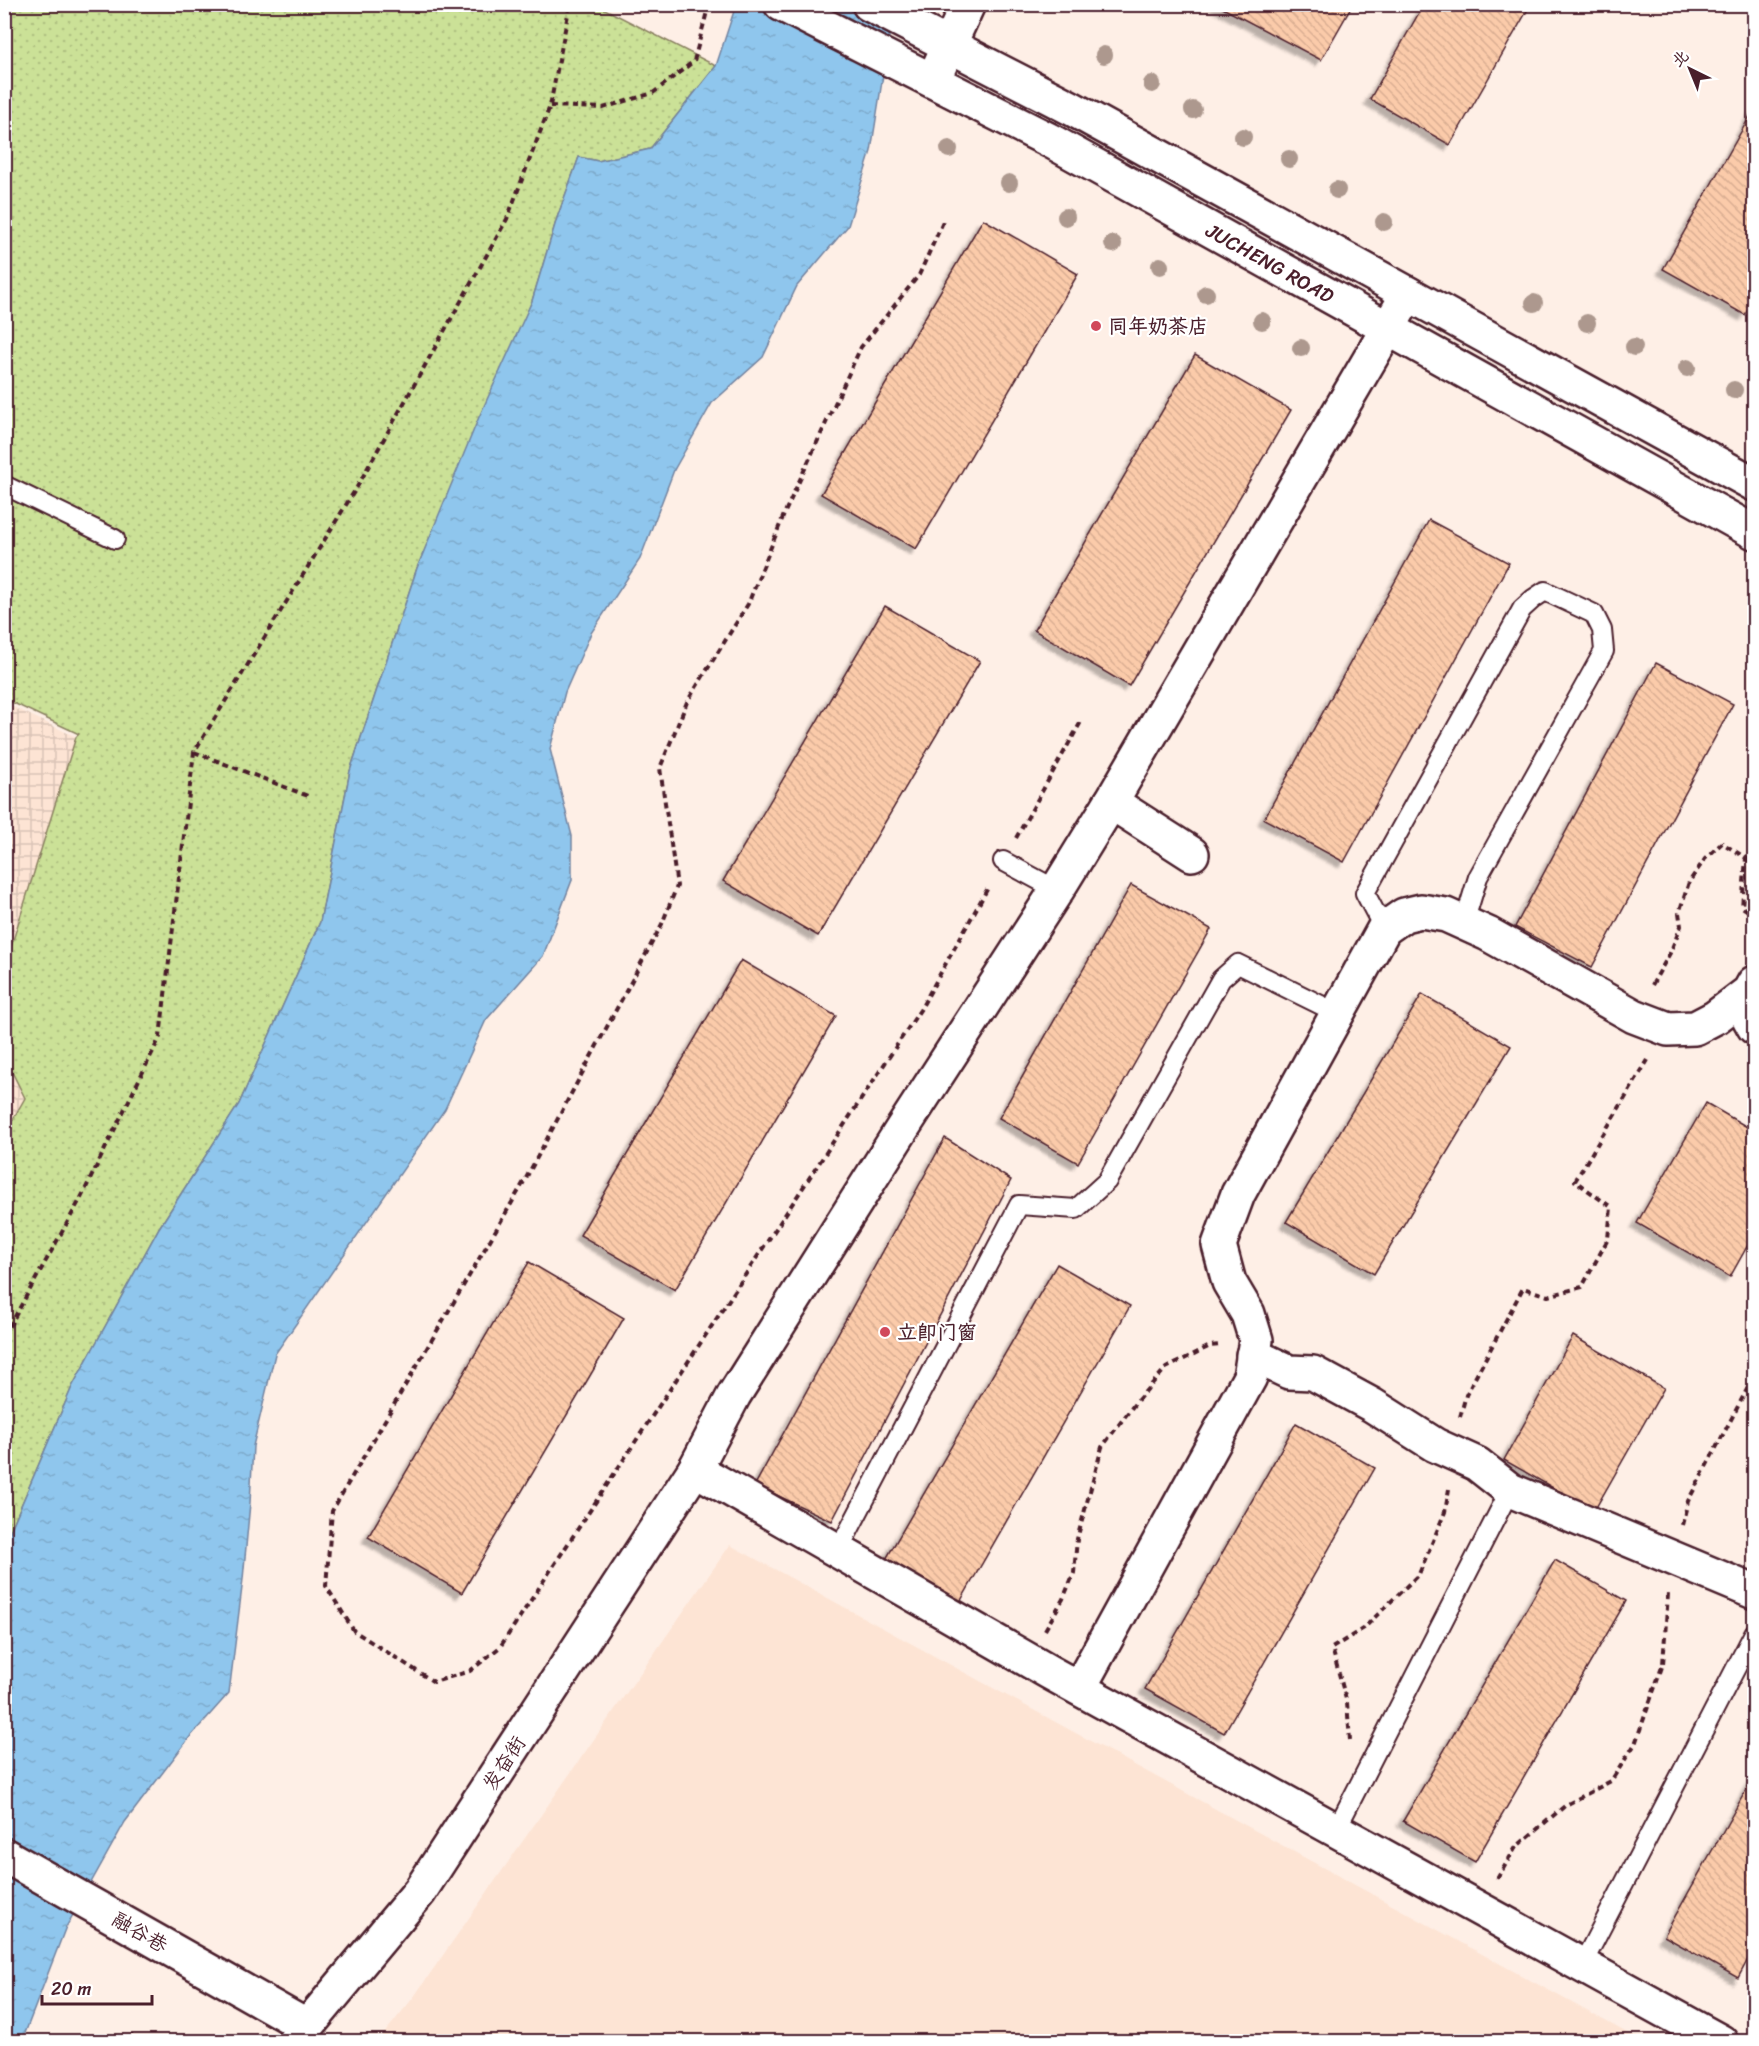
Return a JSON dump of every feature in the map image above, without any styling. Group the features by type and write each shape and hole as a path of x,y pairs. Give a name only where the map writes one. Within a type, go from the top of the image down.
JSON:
{"street":[{"name":"JUCHENG ROAD","path":"780,4 1051,141 1755,532"},
{"name":"JUCHENG ROAD","path":"869,4 1071,108 1755,484"},
{"path":"933,81 969,4"},
{"name":"发奋街","path":"300,2034 420,1891 695,1469 734,1395 1111,802 1408,294"},
{"path":"1111,802 1192,854"},
{"path":"1079,1688 1250,1377 1254,1347 1248,1314 1229,1282 1219,1245 1238,1194 1384,929 1404,915 1421,911 1446,915 1488,934 1634,1016 1668,1029 1695,1028 1716,1017 1752,988"},
{"path":"1752,988 1749,1018 1755,1027"},
{"path":"1254,1347 1289,1372 1313,1373 1372,1405 1435,1445 1477,1464 1510,1490 1755,1592"},
{"path":"695,1469 1028,1660 1721,2042"},
{"name":"融谷巷","path":"4,1855 165,1947 300,2034"}],"lane":[{"path":"4,485 115,539"},
{"path":"1384,929 1365,892 1522,609 1545,591 1594,614 1602,630 1604,651 1478,877 1464,923"},
{"path":"1003,861 1057,890"},
{"path":"838,1551 1019,1205 1076,1209 1107,1181 1221,979 1238,964 1337,1013"},
{"path":"1336,1830 1510,1490"},
{"path":"1582,1965 1755,1633"}],"path":[{"path":"4,1336 81,1198 160,1037 194,752 357,487 507,219 550,106 570,4"},
{"path":"550,106 603,108 653,93 694,61 709,4"},
{"path":"942,222 919,275 861,347 785,512 748,604 687,702 660,768 677,886 662,924 525,1180 332,1511 326,1586 354,1631 434,1682 470,1671 500,1647 920,1010 1082,720"},
{"path":"194,752 308,796"},
{"path":"1364,1777 1351,1741 1347,1703 1332,1648 1364,1628 1419,1574 1444,1512 1453,1467 1454,1439 1466,1395 1523,1288 1548,1296 1582,1287 1608,1239 1611,1207 1575,1181 1649,1061 1629,1025 1670,953 1681,926 1679,913 1689,882 1705,859 1722,843 1746,858 1742,908 1755,915"},
{"path":"1028,1660 1063,1599 1074,1573 1077,1539 1102,1447 1136,1402 1166,1368 1210,1346 1254,1347"},
{"path":"1480,1908 1516,1847 1566,1805 1611,1781 1635,1744 1663,1664 1673,1558 1688,1501 1755,1376"}],"shaded area":[{"path":"5,703 76,737 5,966"},
{"path":"5,1058 25,1098 5,1135"},
{"path":"730,1545 1642,2041 378,2041 413,1998"}],"green space":[{"path":"5,5 597,5 716,66 650,149 598,161 579,157 557,218 532,301 417,568 350,771 320,922 239,1104 159,1228 72,1387 5,1543 4,1135 25,1098 5,1058 5,966 76,737 79,734 5,699"}],"water":[{"path":"736,5 894,5 871,151 848,226 797,286 763,357 712,403 674,470 640,559 591,633 565,692 550,749 572,836 572,880 543,956 486,1020 445,1109 275,1354 253,1446 243,1579 229,1693 189,1738 125,1822 65,1929 22,2041 5,2042 5,1543 72,1387 159,1228 239,1104 320,922 350,771 417,568 479,417 532,301 557,218 579,157 598,161 650,149 716,66"}],"building":[{"path":"1215,4 1353,4 1321,60"},
{"path":"1424,4 1531,4 1450,145 1370,99"},
{"path":"1754,109 1754,298 1745,315 1663,269"},
{"path":"983,219 1078,274 916,549 821,494"},
{"path":"1195,355 1291,410 1129,686 1034,630"},
{"path":"1429,520 1509,563 1344,862 1264,819"},
{"path":"885,606 980,661 818,936 723,881"},
{"path":"1656,663 1733,704 1592,967 1515,927"},
{"path":"1131,885 1211,929 1078,1163 999,1118"},
{"path":"741,960 836,1016 675,1290 580,1235"},
{"path":"1422,994 1511,1046 1374,1274 1286,1222"},
{"path":"1706,1103 1754,1131 1754,1234 1730,1277 1637,1223"},
{"name":"立即门窗","path":"945,1138 1011,1180 832,1521 755,1485"},
{"path":"529,1262 624,1318 462,1593 368,1537"},
{"path":"1057,1264 1130,1306 956,1609 882,1566"},
{"path":"1573,1336 1664,1388 1594,1511 1504,1460"},
{"path":"1296,1423 1375,1468 1224,1733 1145,1689"},
{"path":"1555,1560 1626,1601 1475,1862 1403,1821"},
{"path":"1754,1776 1754,1948 1738,1978 1664,1936"}],"place":[{"name":"同年奶茶店","path":"1096,326"},
{"name":"立即门窗","path":"885,1332"}]}
